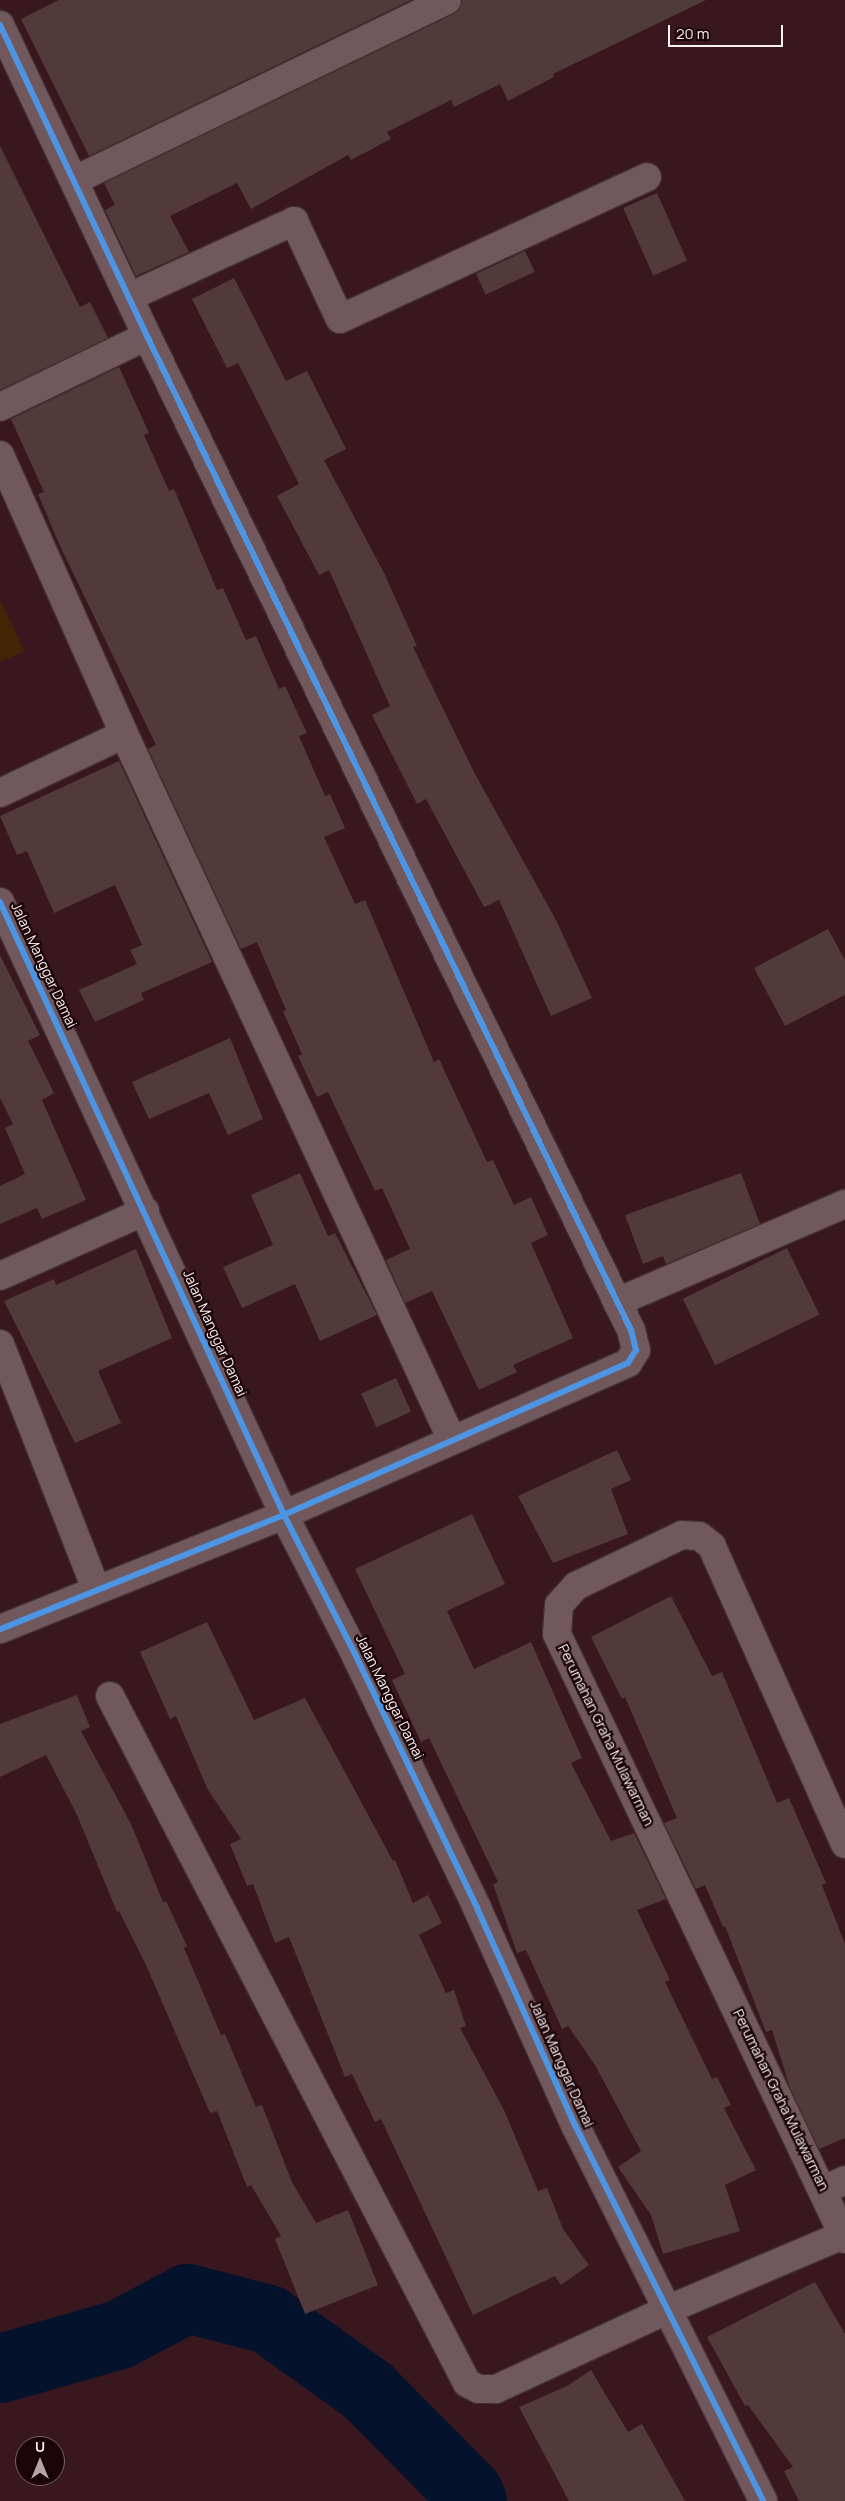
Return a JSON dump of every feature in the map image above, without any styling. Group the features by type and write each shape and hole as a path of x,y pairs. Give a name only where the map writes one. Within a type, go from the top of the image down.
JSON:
{"street":[{"path":"75,180 447,0"},
{"path":"0,25 75,180 147,336 631,1330 636,1350 628,1363 284,1516 96,1589 0,1629"},
{"path":"129,297 294,221 340,319 647,177"},
{"path":"0,407 147,336"},
{"path":"0,455 124,734 452,1440"},
{"path":"0,793 124,734"},
{"name":"Jalan Manggar Damai","path":"0,902 146,1210 284,1516 354,1652 477,1908 575,2125 763,2501"},
{"path":"617,1302 845,1204"},
{"path":"0,1276 146,1210"},
{"path":"0,1344 96,1589"},
{"name":"Perumahan Graha Mulawarman","path":"110,1696 467,2383 479,2389 496,2389 667,2310 844,2237 835,2185 558,1634 559,1605 576,1586 682,1535 700,1536 712,1546 845,1844"}],"shaded area":[{"path":"0,599 24,651 0,662"}],"building":[{"path":"59,0 411,0 89,156 21,19"},
{"path":"462,0 706,0 553,74 554,77 508,101 500,84 454,107 451,100 387,132 391,139 351,160 348,155 251,209 237,183 170,216 189,252 136,276 105,210 115,205 104,183 454,14"},
{"path":"0,146 80,307 90,302 108,338 0,390"},
{"path":"657,193 687,261 653,276 623,208"},
{"path":"525,251 535,272 486,295 476,274"},
{"path":"234,278 286,381 307,371 346,449 324,460 384,573 417,646 413,647 475,774 556,920 592,998 551,1016 499,900 484,907 426,799 417,804 372,715 390,706 329,570 319,575 277,496 299,484 238,363 227,368 192,299"},
{"path":"119,367 149,433 144,435 169,491 174,489 217,590 223,588 246,640 256,636 279,689 285,686 307,733 299,736 325,796 330,794 345,828 324,837 355,904 365,900 434,1062 439,1059 487,1162 493,1160 514,1205 531,1197 548,1235 531,1243 573,1338 513,1365 517,1372 479,1390 432,1291 405,1303 386,1260 410,1249 382,1188 375,1191 328,1092 317,1097 298,1056 302,1054 283,1011 286,1010 257,942 241,949 148,749 156,745 60,546 38,494 44,492 11,419"},
{"path":"119,761 212,962 141,993 144,1000 95,1022 79,990 137,964 130,950 142,945 115,885 54,913 27,851 17,855 0,816"},
{"path":"828,929 845,960 845,995 785,1026 754,968"},
{"path":"0,955 40,1035 28,1041 54,1093 42,1100 86,1200 42,1219 37,1208 0,1224 0,1186 25,1174 5,1128 13,1124 0,1098"},
{"path":"230,1038 263,1119 228,1135 209,1093 149,1119 132,1082"},
{"path":"300,1173 328,1236 335,1233 377,1315 320,1341 295,1284 242,1308 223,1267 273,1245 251,1195"},
{"path":"741,1173 760,1224 666,1264 663,1256 643,1264 625,1215"},
{"path":"787,1248 819,1315 715,1365 683,1299"},
{"path":"136,1249 172,1338 98,1371 121,1423 75,1443 4,1301 54,1279 56,1285"},
{"path":"396,1378 411,1412 376,1427 361,1393"},
{"path":"617,1450 631,1480 611,1489 628,1534 553,1563 518,1496"},
{"path":"472,1514 505,1584 447,1611 474,1669 531,1642 582,1758 571,1763 611,1841 634,1833 666,1899 637,1910 670,1980 665,1982 712,2079 717,2077 731,2105 724,2108 756,2170 725,2185 740,2231 663,2254 651,2215 618,2167 641,2151 595,2065 568,2026 562,2029 526,1950 517,1953 493,1884 498,1882 429,1738 421,1742 392,1680 405,1674 355,1569"},
{"path":"671,1596 712,1676 722,1672 777,1803 789,1798 826,1883 822,1885 845,1944 845,2138 819,2149 790,2088 772,2030 766,2032 725,1926 723,1927 705,1885 696,1889 664,1823 677,1818 625,1697 622,1699 591,1637"},
{"path":"207,1622 254,1720 305,1698 393,1861 395,1860 413,1903 428,1895 442,1923 419,1935 446,1993 454,1990 466,2026 460,2028 504,2110 538,2191 547,2188 563,2229 589,2265 561,2285 555,2276 473,2315 381,2119 375,2122 352,2074 345,2077 289,1937 275,1943 253,1884 247,1886 230,1844 241,1839 208,1790 176,1716 170,1719 140,1652"},
{"path":"77,1695 90,1727 81,1731 131,1824 163,1902 166,1901 187,1946 184,1948 221,2035 225,2034 256,2107 262,2105 292,2182 316,2223 348,2210 378,2285 305,2314 275,2239 281,2236 251,2185 247,2187 217,2111 210,2113 146,1965 119,1911 117,1912 77,1815 46,1755 0,1777 0,1724"},
{"path":"815,2282 845,2334 845,2501 799,2501 784,2471 793,2467 748,2405 745,2406 707,2337"},
{"path":"591,2370 628,2432 642,2424 685,2501 569,2501 519,2407 567,2386"}],"waterway":[{"path":"0,2368 119,2334 187,2298 268,2319 367,2390 468,2492 472,2501"}],"cycle path":[{"path":"0,25 147,336 631,1330 636,1350 628,1363 284,1515 0,1629"},
{"path":"0,902 284,1515 354,1652 477,1908 575,2125 763,2501"}]}
